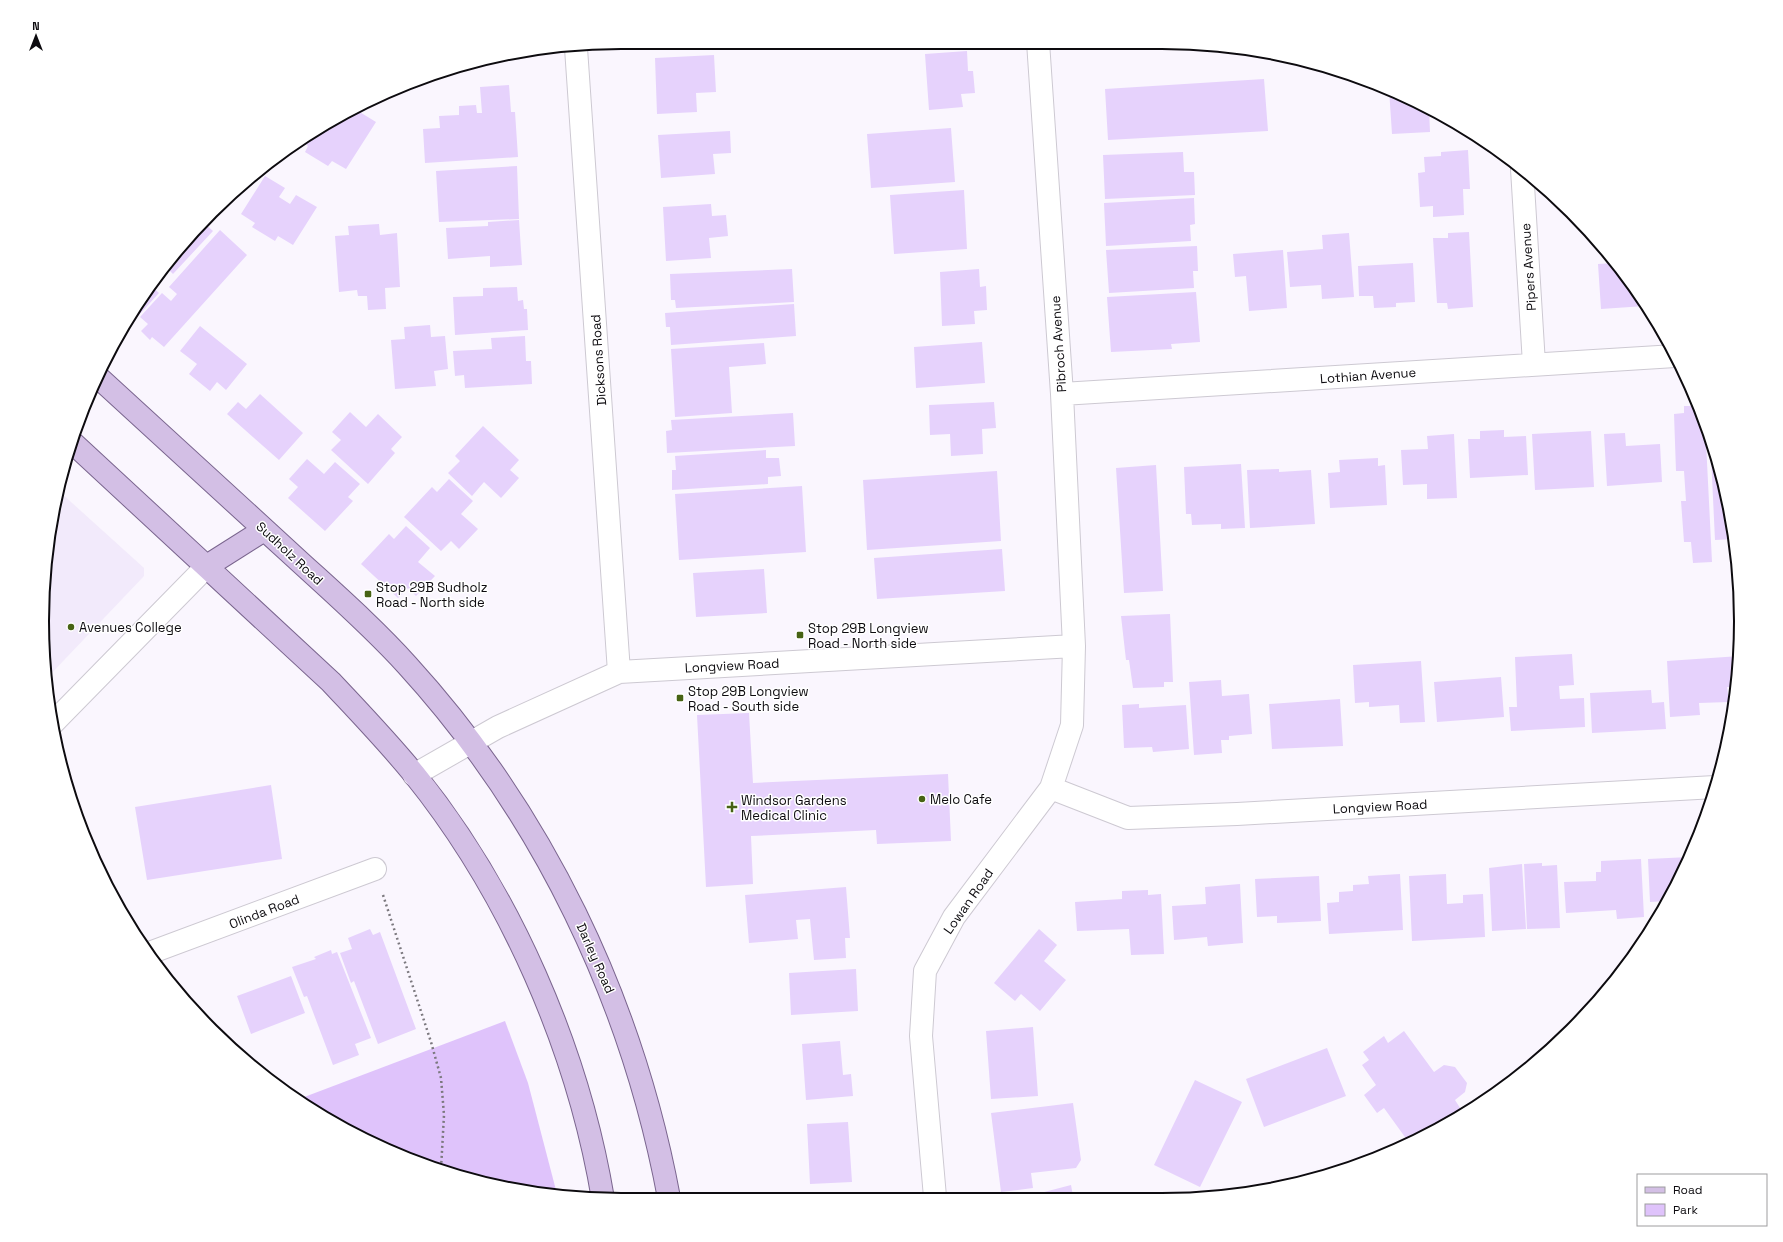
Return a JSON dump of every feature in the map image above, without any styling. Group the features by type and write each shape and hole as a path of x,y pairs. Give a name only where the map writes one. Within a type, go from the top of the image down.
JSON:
{"main road":[{"name":"Sudholz Road","path":"102,381 380,636 440,703 470,742"},
{"path":"76,446 207,566 330,682 370,722 414,775 452,826 484,876 524,951 553,1016 570,1063 585,1113 602,1192"},
{"path":"207,566 264,530"},
{"name":"Darley Road","path":"470,742 510,798 536,841 565,892 592,948 611,992 646,1096 668,1193"}],"street":[{"name":"Pibroch Avenue","path":"1038,49 1062,394 1074,646"},
{"name":"Dicksons Road","path":"576,51 619,672"},
{"name":"Pipers Avenue","path":"1523,177 1534,364"},
{"name":"Lothian Avenue","path":"1062,394 1669,356"},
{"path":"58,718 207,566"},
{"name":"Longview Road","path":"414,775 507,722 619,672 1074,646"},
{"name":"Lowan Road","path":"935,1193 921,1036 925,971 954,917 1051,788 1072,725 1074,646"},
{"name":"Longview Road","path":"1051,788 1128,818 1237,814 1709,787"},
{"name":"Olinda Road","path":"154,951 375,869"}],"path":[{"path":"375,869 432,1042 441,1078 444,1115 441,1164"}],"shaded area":[{"name":"Avenues College","path":"63,495 144,568 144,576 52,673 49,621 50,584 54,546"}],"green space":[{"path":"505,1021 528,1083 556,1189 509,1182 473,1174 437,1163 368,1134 303,1097"}],"building":[{"path":"967,51 968,71 973,71 975,93 961,94 963,107 929,110 925,54"},
{"path":"714,55 716,92 696,93 697,112 657,114 655,58"},
{"path":"1264,79 1268,131 1108,140 1105,89"},
{"path":"509,85 511,112 515,112 518,157 425,163 423,129 440,128 439,116 459,115 459,106 476,105 477,113 482,113 480,87"},
{"path":"1390,97 1429,116 1430,132 1392,134"},
{"path":"360,112 376,122 346,169 332,161 328,166 305,152 308,146 305,144"},
{"path":"951,128 955,182 871,188 867,134"},
{"path":"730,131 731,153 713,154 715,174 661,178 658,135"},
{"path":"1468,150 1470,189 1463,189 1464,215 1433,217 1433,206 1420,207 1418,173 1425,172 1424,157 1441,156 1441,152"},
{"path":"1183,152 1184,172 1194,172 1195,195 1105,199 1103,155"},
{"path":"517,166 519,219 439,222 436,171"},
{"path":"265,176 285,188 279,197 290,204 296,195 317,207 293,245 278,236 275,241 252,227 255,223 241,214"},
{"path":"964,190 967,249 894,254 890,195"},
{"path":"1194,198 1195,224 1190,225 1191,241 1106,246 1104,203"},
{"path":"711,204 712,216 726,215 728,236 709,238 711,258 666,261 663,207"},
{"path":"519,220 522,265 490,267 490,256 448,259 446,228 488,226 488,222"},
{"path":"379,224 380,235 397,233 400,287 385,288 386,309 368,310 367,296 358,296 357,290 339,292 335,236 349,235 348,226"},
{"path":"208,226 213,231 173,274 169,270"},
{"path":"220,230 247,255 164,347 152,337 150,340 141,331 148,324 140,317 162,293 171,301 177,294 169,287"},
{"path":"1469,232 1473,307 1448,309 1447,303 1437,303 1433,238 1448,238 1448,233"},
{"path":"1349,233 1354,297 1322,299 1321,285 1290,287 1287,252 1323,249 1322,235"},
{"path":"1197,246 1198,271 1193,271 1194,288 1109,293 1106,250"},
{"path":"1283,250 1287,308 1249,311 1246,276 1235,277 1233,254"},
{"path":"1413,263 1415,302 1396,303 1396,307 1374,308 1373,296 1359,296 1358,266"},
{"path":"1608,263 1640,306 1601,309 1598,264"},
{"path":"792,269 794,302 676,308 675,300 671,300 670,274"},
{"path":"979,269 980,287 986,286 987,310 974,311 975,324 942,326 940,272"},
{"path":"517,287 518,301 523,300 524,309 527,309 528,330 455,335 453,297 483,296 483,288"},
{"path":"155,289 159,293 138,316 145,303"},
{"path":"1196,292 1200,342 1171,344 1172,349 1111,352 1107,297"},
{"path":"794,304 796,336 671,345 670,327 666,327 665,313"},
{"path":"430,325 431,337 445,336 448,369 434,371 436,386 395,389 391,340 405,339 404,327"},
{"path":"200,326 247,364 226,390 217,382 210,391 189,374 197,364 180,351"},
{"path":"525,336 526,361 531,361 532,384 465,388 464,375 455,376 453,351 492,349 491,338"},
{"path":"982,342 985,383 916,388 914,347"},
{"path":"764,343 766,364 729,367 732,413 675,417 671,349"},
{"path":"260,394 303,433 279,460 227,414 238,402 246,409"},
{"path":"994,402 996,428 982,429 983,454 951,456 950,434 930,435 929,405"},
{"path":"1684,406 1692,406 1706,444 1712,562 1693,563 1691,542 1684,542 1681,501 1686,501 1684,471 1676,471 1674,414 1684,413"},
{"path":"350,412 366,427 378,414 402,437 391,449 395,453 368,484 331,450 341,440 332,432"},
{"path":"793,413 795,446 667,453 666,431 672,430 671,420"},
{"path":"483,426 519,460 510,470 519,478 501,498 484,482 472,496 448,473 460,461 455,456"},
{"path":"1504,430 1504,437 1526,436 1528,475 1470,478 1468,439 1480,439 1480,431"},
{"path":"1591,431 1594,487 1535,490 1532,434"},
{"path":"1625,433 1626,446 1660,444 1662,482 1607,486 1604,434"},
{"path":"1454,434 1457,498 1427,499 1427,484 1403,485 1401,450 1428,449 1427,436"},
{"path":"766,450 766,458 779,458 781,476 768,477 768,484 672,490 672,470 676,470 675,456"},
{"path":"1378,458 1378,466 1385,465 1387,505 1330,508 1328,473 1340,472 1339,460"},
{"path":"307,459 324,474 335,462 360,484 348,497 353,501 325,531 288,498 298,487 289,479"},
{"path":"1711,461 1723,509 1728,539 1715,540"},
{"path":"1241,464 1245,528 1221,529 1221,524 1192,525 1191,514 1186,514 1184,467"},
{"path":"1156,465 1163,591 1124,593 1116,468"},
{"path":"1279,469 1279,472 1311,470 1315,524 1250,528 1247,470"},
{"path":"997,471 1001,541 867,550 863,480"},
{"path":"449,479 473,501 461,514 478,529 459,549 451,541 441,551 404,517 432,487 437,492"},
{"path":"802,486 806,552 679,560 675,494"},
{"path":"406,526 430,548 418,562 435,576 416,596 408,588 398,598 361,564 389,534 394,539"},
{"path":"1002,549 1005,591 877,599 874,558"},
{"path":"764,569 767,613 696,617 693,573"},
{"path":"1170,614 1173,682 1164,682 1164,687 1133,688 1129,660 1126,660 1121,616"},
{"path":"1572,654 1574,685 1559,686 1560,699 1584,698 1585,727 1511,731 1509,707 1517,707 1515,657"},
{"path":"1733,656 1730,687 1727,687 1728,702 1699,703 1700,715 1670,717 1667,661"},
{"path":"1421,661 1425,722 1400,723 1399,705 1369,707 1369,702 1355,703 1353,665"},
{"path":"1501,677 1504,717 1437,722 1434,682"},
{"path":"1221,680 1222,696 1249,694 1252,734 1229,736 1229,740 1221,740 1222,753 1194,755 1189,682"},
{"path":"1651,690 1652,703 1664,702 1666,729 1592,733 1590,693"},
{"path":"1340,699 1343,746 1272,749 1269,704"},
{"path":"1139,704 1139,708 1186,705 1189,749 1153,752 1152,747 1124,748 1122,705"},
{"path":"749,713 753,783 948,774 951,841 877,844 876,830 751,836 753,884 706,887 697,715"},
{"path":"271,785 282,859 147,880 135,807"},
{"path":"1682,857 1660,901 1650,902 1648,859"},
{"path":"1641,859 1644,917 1617,919 1616,910 1566,913 1564,882 1596,881 1596,872 1601,872 1601,861"},
{"path":"1542,863 1542,866 1557,865 1560,928 1527,929 1524,864"},
{"path":"1522,864 1526,929 1492,931 1489,868"},
{"path":"1400,874 1403,930 1329,934 1327,903 1339,902 1339,892 1353,891 1353,885 1369,884 1368,876"},
{"path":"1446,874 1447,904 1463,903 1463,895 1483,894 1485,937 1412,941 1409,876"},
{"path":"1319,876 1321,921 1277,923 1277,916 1257,917 1255,879"},
{"path":"1240,884 1243,943 1208,946 1207,937 1174,940 1172,906 1206,904 1205,887"},
{"path":"846,887 850,938 845,938 846,958 814,960 810,919 796,920 798,939 749,943 745,895"},
{"path":"1148,890 1148,895 1161,894 1164,954 1131,955 1129,929 1077,931 1075,902 1122,899 1122,891"},
{"path":"370,929 373,935 380,932 416,1029 378,1044 354,981 351,983 340,953 352,949 348,938"},
{"path":"1039,929 1057,945 1044,961 1066,980 1040,1011 1021,994 1015,1001 994,983"},
{"path":"331,950 332,954 337,952 371,1038 355,1044 359,1055 333,1065 307,996 304,997 292,967 316,959 314,957"},
{"path":"856,969 858,1011 791,1015 789,973"},
{"path":"291,976 305,1013 251,1034 237,996"},
{"path":"1033,1027 1038,1096 991,1099 986,1031"},
{"path":"1404,1031 1434,1072 1444,1065 1455,1067 1467,1083 1465,1092 1455,1100 1460,1109 1406,1138 1384,1108 1377,1113 1364,1095 1376,1085 1362,1065 1369,1060 1363,1052 1384,1036 1388,1043"},
{"path":"840,1041 843,1075 851,1074 853,1096 806,1100 802,1044"},
{"path":"1327,1048 1346,1096 1264,1127 1246,1079"},
{"path":"1195,1080 1242,1102 1200,1187 1154,1165"},
{"path":"1073,1103 1081,1160 1076,1168 1031,1173 1033,1188 1001,1192 991,1113"},
{"path":"848,1122 852,1182 810,1184 807,1124"},
{"path":"1071,1185 1072,1193 1040,1193"}],"place":[{"name":"Stop 29B Sudholz Road - North side","path":"368,594"},
{"name":"Avenues College","path":"71,627"},
{"name":"Stop 29B Longview Road - North side","path":"800,635"},
{"name":"Stop 29B Longview Road - South side","path":"680,698"},
{"name":"Melo Cafe","path":"922,799"},
{"name":"Windsor Gardens Medical Clinic","path":"732,807"}]}
